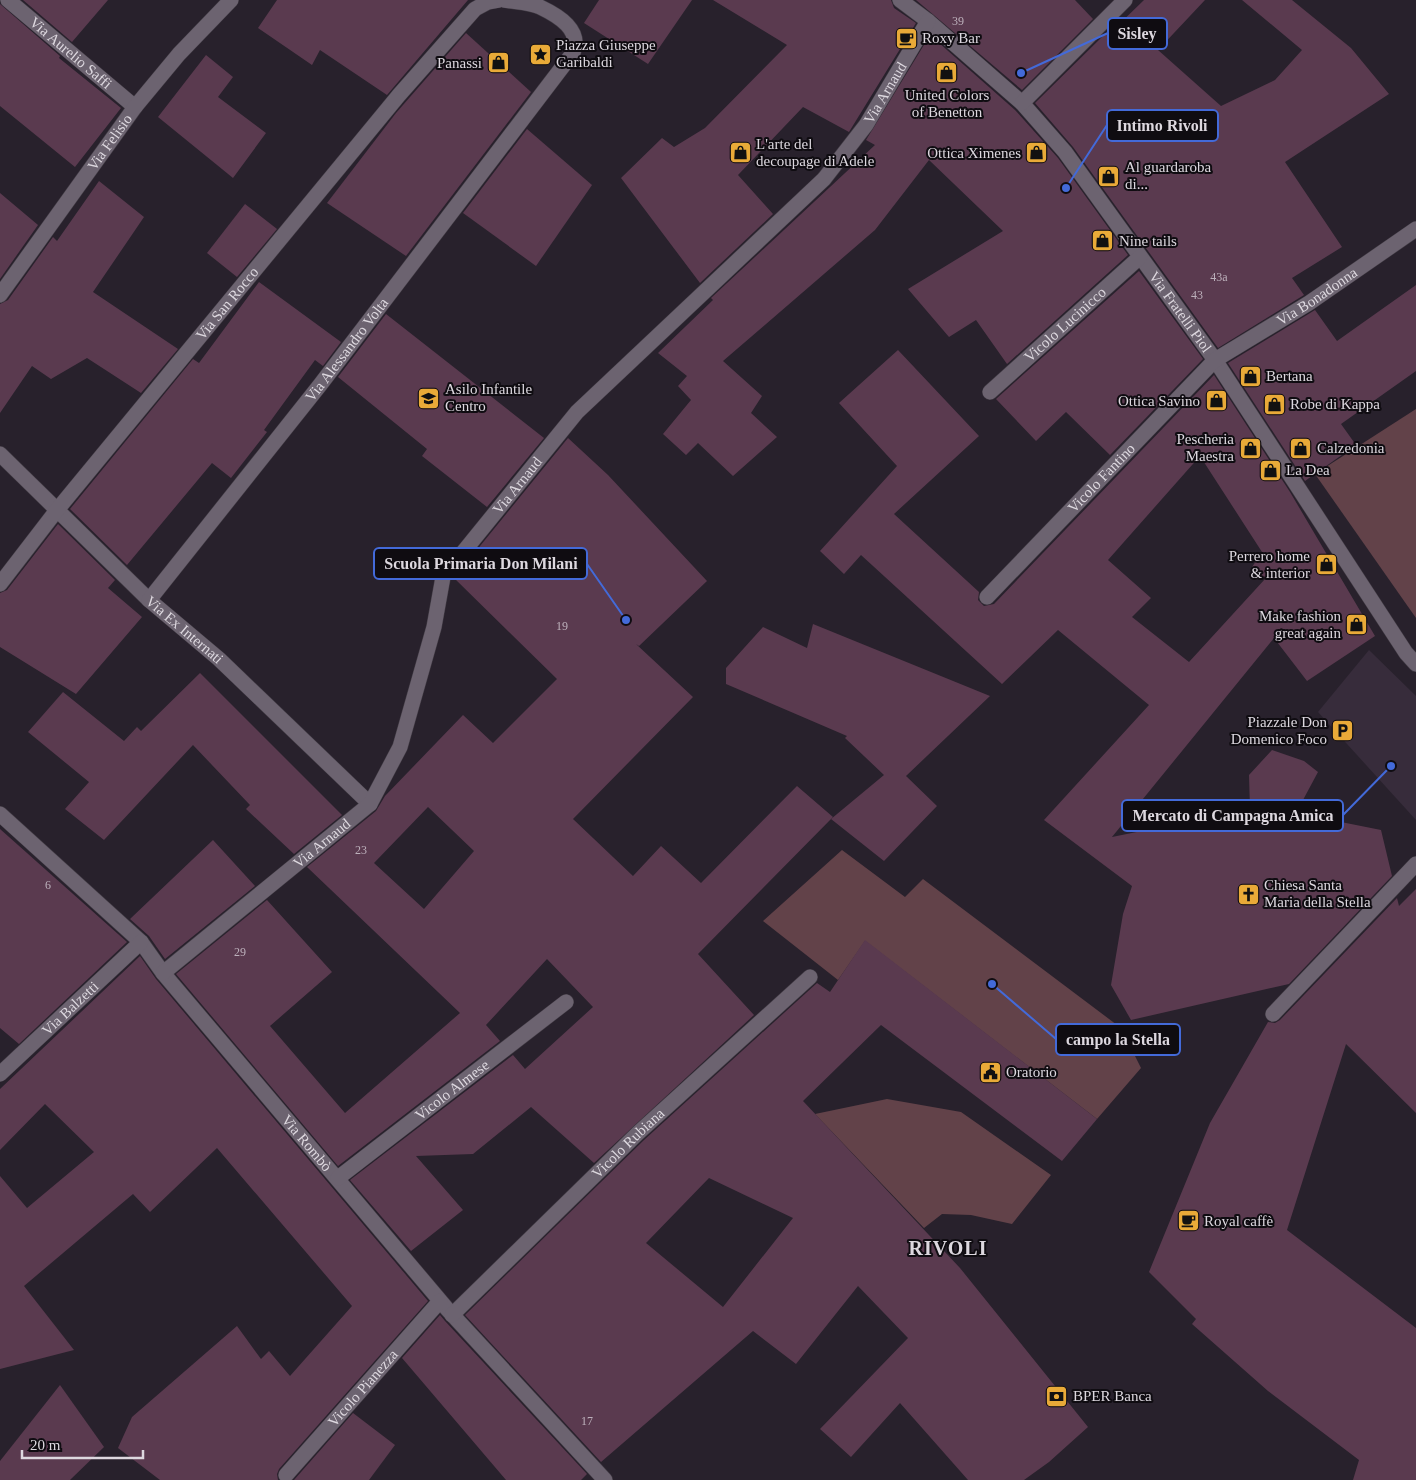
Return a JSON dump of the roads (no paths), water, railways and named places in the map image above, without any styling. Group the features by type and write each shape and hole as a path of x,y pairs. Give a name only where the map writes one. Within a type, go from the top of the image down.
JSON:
{"street":[{"name":"Via Aurelio Saffi","path":"8,0 135,107"},
{"name":"Via Felisio","path":"0,295 135,107 179,54 231,0"},
{"name":"Via San Rocco","path":"0,584 57,510 458,26 475,9 488,2 499,0"},
{"path":"504,0 541,3"},
{"name":"Via Fratelli Piol","path":"900,0 928,21 1022,103 1065,152 1215,360 1411,659"},
{"path":"1022,103 1126,0"},
{"name":"Via Alessandro Volta","path":"149,600 320,385 573,53 577,44 575,34 541,3"},
{"name":"Via Arnaud","path":"163,973 370,804 400,747 434,627 443,577 577,412 824,179 866,125 928,21"},
{"name":"Via Bonadonna","path":"1215,360 1309,303 1416,229"},
{"name":"Vicolo Lucinicco","path":"990,392 1140,256"},
{"name":"Vicolo Fantino","path":"987,597 1215,360"},
{"name":"Via Ex Internati","path":"0,454 149,600 219,659 370,804"},
{"name":"Via Rombò","path":"0,814 141,942 163,973 452,1315 605,1480"},
{"path":"1273,1014 1416,864"},
{"name":"Via Balzetti","path":"0,1074 141,942"},
{"name":"Vicolo Rubiana","path":"452,1315 638,1133 810,977"},
{"name":"Vicolo Almese","path":"338,1178 566,1002"},
{"name":"Vicolo Pianezza","path":"286,1475 440,1301"}],"place":[{"name":"Roxy Bar","path":"906,38"},
{"name":"Piazza Giuseppe Garibaldi","path":"540,54"},
{"name":"Panassi","path":"498,63"},
{"name":"United Colors of Benetton","path":"947,72"},
{"name":"Sisley","path":"1021,73"},
{"name":"L'arte del decoupage di Adele","path":"740,153"},
{"name":"Ottica Ximenes","path":"1037,153"},
{"name":"Al guardaroba di...","path":"1109,176"},
{"name":"Intimo Rivoli","path":"1066,188"},
{"name":"Nine tails","path":"1103,241"},
{"name":"Bertana","path":"1250,376"},
{"name":"Asilo Infantile Centro","path":"429,398"},
{"name":"Ottica Savino","path":"1216,401"},
{"name":"Robe di Kappa","path":"1274,404"},
{"name":"Pescheria Maestra","path":"1250,448"},
{"name":"Calzedonia","path":"1301,448"},
{"name":"La Dea","path":"1270,470"},
{"name":"Perrero home & interior","path":"1326,565"},
{"name":"Scuola Primaria Don Milani","path":"626,620"},
{"name":"Make fashion great again","path":"1357,625"},
{"name":"Piazzale Don Domenico Foco","path":"1343,731"},
{"name":"Mercato di Campagna Amica","path":"1391,766"},
{"name":"Chiesa Santa Maria della Stella","path":"1248,894"},
{"name":"campo la Stella","path":"992,984"},
{"name":"Oratorio","path":"990,1072"},
{"name":"Royal caffè","path":"1188,1221"},
{"name":"BPER Banca","path":"1057,1396"}],"district":[{"name":"RIVOLI","path":"948,1248"}]}
